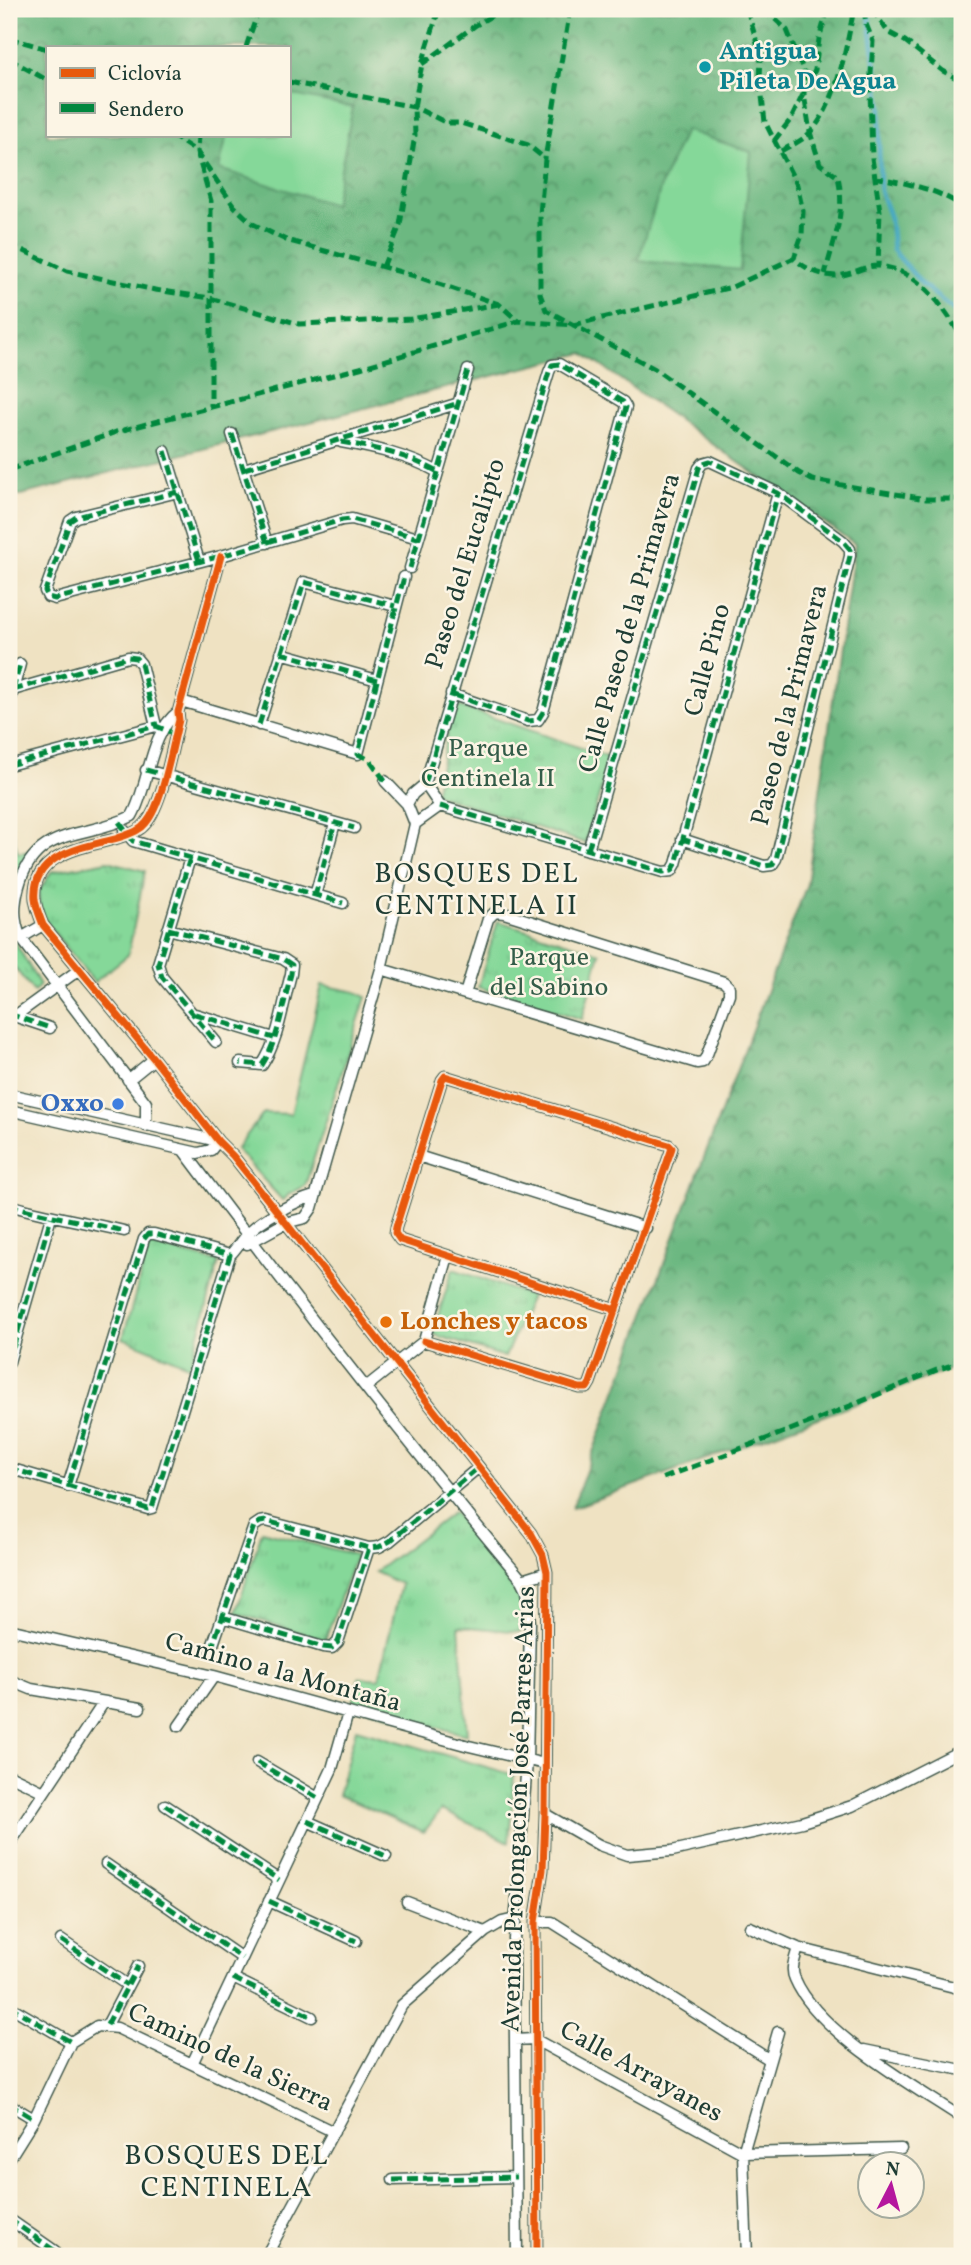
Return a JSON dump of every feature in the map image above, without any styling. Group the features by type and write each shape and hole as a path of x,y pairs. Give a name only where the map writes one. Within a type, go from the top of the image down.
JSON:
{"street":[{"name":"Paseo del Eucalipto","path":"425,784 450,694 549,372 552,365 559,363 623,402 626,407 546,699 538,720 528,721 450,694"},
{"path":"179,706 259,725 358,754 395,606 468,370"},
{"path":"244,469 456,404"},
{"path":"232,433 267,542"},
{"path":"339,442 391,452 416,460 438,472"},
{"path":"165,451 199,561"},
{"name":"Calle Paseo de la Primavera","path":"588,850 699,468 703,463 710,461 778,493 843,541 850,549 850,556"},
{"path":"178,492 76,517 70,521 45,591 48,597 55,599 221,556 342,520 352,519 418,538"},
{"name":"Calle Pino","path":"682,839 778,493"},
{"path":"21,938 43,925 35,900 39,875 48,863 80,847 136,832 146,824 153,813 179,720 179,706 221,556"},
{"name":"Paseo de la Primavera","path":"682,839 764,866 772,865 776,859 850,556"},
{"path":"259,725 304,582 395,606"},
{"path":"281,653 377,680"},
{"path":"13,690 128,657 136,658 141,664 160,728"},
{"path":"9,705 20,664"},
{"path":"146,1126 146,1103 21,938 14,917 16,897 26,865 40,849 56,838 119,822 132,816 160,728 179,706"},
{"path":"9,765 160,728 175,734"},
{"path":"146,770 354,828"},
{"path":"246,1241 285,1223 305,1218 312,1208 381,969 415,824 407,804 385,780"},
{"path":"407,804 413,794 425,784 440,806 663,872 672,871 682,839"},
{"path":"415,824 440,806"},
{"path":"119,822 133,841 343,903"},
{"path":"314,893 335,823"},
{"path":"75,832 80,847"},
{"path":"190,858 158,964 159,971 216,1042"},
{"path":"16,897 35,900"},
{"path":"381,969 696,1063 703,1062 706,1057 729,994 729,987 711,978 495,912 488,919 465,994"},
{"name":"Avenida Prolongación José Parres Arias","path":"43,925 233,1156 531,1533 543,1555 547,1572 545,1814 543,1870 535,1922 537,2256"},
{"path":"168,929 283,959 292,965 274,1038 262,1065 240,1063"},
{"path":"12,1015 80,969"},
{"path":"195,1014 274,1038"},
{"path":"12,1015 50,1028"},
{"path":"128,1080 154,1059"},
{"path":"424,1341 587,1388 616,1310 646,1228 672,1148 445,1076 396,1233 400,1240 616,1310"},
{"path":"9,1094 218,1141 211,1150 205,1152 184,1151 9,1110"},
{"name":"Avenida Prolongación José Parres Arias","path":"184,1151 246,1241 522,1580 528,1598 530,1623 527,1761 515,1919 517,2256"},
{"path":"418,1157 646,1228"},
{"path":"9,1468 152,1508 230,1255 277,1212 299,1200 314,1196"},
{"path":"9,1205 51,1217 65,1217 124,1231"},
{"path":"9,1362 51,1217"},
{"path":"68,1486 144,1239 148,1234 154,1234 230,1255"},
{"path":"366,1387 424,1341 448,1255"},
{"path":"211,1650 254,1526 260,1521 369,1548 379,1547 390,1541 479,1467"},
{"path":"222,1617 323,1647 332,1647 338,1642 369,1548"},
{"path":"522,1580 547,1572"},
{"name":"Camino a la Montaña","path":"9,1629 214,1675 545,1764"},
{"path":"179,1726 214,1675"},
{"path":"9,1680 31,1689 140,1708"},
{"path":"9,1845 104,1702"},
{"path":"192,2064 332,1769 348,1713"},
{"path":"545,1814 599,1845 627,1855 672,1851 802,1822 852,1806 962,1750"},
{"path":"257,1762 318,1798"},
{"path":"9,1775 44,1792"},
{"path":"165,1805 279,1880"},
{"path":"307,1821 386,1856"},
{"path":"106,1864 243,1958"},
{"path":"269,1901 356,1941"},
{"path":"407,1902 485,1932"},
{"path":"283,2256 268,2253 402,2005 485,1932 502,1922 515,1919"},
{"path":"535,1922 552,1922 770,2060"},
{"path":"750,1927 798,1948 962,1989"},
{"path":"61,1940 127,1986"},
{"path":"798,1948 792,1965 794,1978 816,2011 858,2049 962,2118"},
{"name":"Camino de la Sierra","path":"107,2025 138,1966"},
{"path":"233,1978 312,2017"},
{"path":"9,2006 71,2042 34,2119 9,2159"},
{"name":"Camino de la Sierra","path":"71,2042 97,2026 117,2028 334,2133"},
{"path":"747,2256 743,2153 778,2032"},
{"name":"Calle Arrayanes","path":"515,2040 534,2039 743,2153"},
{"path":"858,2049 962,2070"},
{"path":"9,2104 34,2119"},
{"path":"743,2153 856,2151"},
{"path":"393,2180 516,2177"},
{"path":"9,2219 55,2251"}],"green space":[{"path":"9,9 962,9 962,1365 572,1508 807,884 855,544 583,353 9,498"},
{"path":"290,94 353,107 334,205 219,169 227,136 290,136"},
{"path":"685,130 751,152 740,270 638,261 662,183"},
{"name":"Parque Centinela II","path":"453,704 610,758 585,843 435,794"},
{"path":"9,819 18,853 32,851 15,892 10,933 40,985 34,992 9,961"},
{"path":"108,861 145,871 128,955 94,982 41,916 38,893 51,872"},
{"name":"Parque del Sabino","path":"498,921 600,953 582,1019 478,987"},
{"path":"322,985 356,992 366,997 305,1186 289,1194 283,1201 236,1149 264,1113 291,1114"},
{"path":"149,1245 219,1262 190,1366 123,1338"},
{"path":"453,1269 531,1296 505,1357 432,1334"},
{"path":"454,1512 524,1600 520,1632 459,1626 467,1735 352,1705 359,1677 379,1679 401,1584 375,1572"},
{"path":"262,1531 356,1555 325,1640 236,1613"},
{"path":"356,1729 514,1775 509,1842 441,1810 424,1832 338,1795"}],"waterway":[{"path":"868,9 881,105 880,191 890,218 893,250 922,284 956,312 962,312"}],"marked path":[{"path":"246,46 259,9"},
{"path":"383,267 400,225 415,135 414,107 422,64 439,9"},
{"path":"422,64 503,9"},
{"path":"570,9 545,159 540,214 540,294 546,310 655,369 812,480 926,499 962,499"},
{"path":"747,9 761,56 760,79 765,122 797,185 803,211 802,235 794,258"},
{"path":"764,9 787,30 805,74 804,94 810,132 820,164 838,177 840,215 825,274"},
{"path":"774,141 791,119 815,70 819,39 828,9"},
{"path":"781,151 804,138 824,113 838,78 854,9"},
{"path":"864,9 866,24 873,41 870,90 872,158 880,211 878,266"},
{"path":"872,9 888,32 905,41 943,71 962,81"},
{"path":"9,38 46,49"},
{"path":"9,59 46,79"},
{"path":"290,82 414,107 447,123 461,123 528,145 545,159"},
{"path":"173,136 197,152 234,206 253,224 286,240 415,276 499,304 518,321"},
{"path":"198,136 197,152 211,201 211,406"},
{"path":"874,177 930,190 962,206"},
{"path":"9,244 67,271 155,290 210,298 299,324 411,319 499,304"},
{"path":"9,470 116,432 360,368 518,321 573,325 732,287 794,258 810,269 830,276 874,266 893,269 906,275 929,292 962,338"},
{"path":"425,784 549,372 552,365 559,364 623,402 626,407 543,712 538,720 528,721 451,694"},
{"path":"410,568 468,370"},
{"path":"244,469 456,404"},
{"path":"232,434 267,543"},
{"path":"341,442 391,453 438,472"},
{"path":"165,451 199,561"},
{"path":"588,850 699,468 710,461 778,493 843,541 850,549 850,556 776,859 772,865 764,866 682,839"},
{"path":"178,492 76,517 70,521 45,591 48,597 55,599 221,556 342,520 352,519 418,538"},
{"path":"440,806 663,872 672,871 778,493"},
{"path":"962,571 962,585"},
{"path":"385,781 370,760 358,754 404,577"},
{"path":"259,725 304,582 395,606"},
{"path":"281,653 377,680"},
{"path":"13,690 128,657 136,658 141,664 156,726"},
{"path":"9,705 20,664"},
{"path":"9,765 156,726 175,734"},
{"path":"146,770 354,828"},
{"path":"119,822 133,841 312,894 316,892 335,823"},
{"path":"190,858 158,964 162,977 216,1042"},
{"path":"312,894 343,903"},
{"path":"168,929 283,959 292,965 280,1021 268,1055 262,1065 240,1063"},
{"path":"9,1014 50,1028"},
{"path":"195,1014 274,1038"},
{"path":"9,1205 124,1231"},
{"path":"9,1362 51,1217"},
{"path":"9,1468 148,1509 152,1508 230,1255 154,1234 148,1234 144,1239 68,1486"},
{"path":"663,1478 962,1362"},
{"path":"211,1650 254,1526 266,1521 369,1548 379,1547 390,1541 479,1467"},
{"path":"222,1617 332,1648 338,1642 369,1548"},
{"path":"257,1762 318,1798"},
{"path":"165,1805 279,1880"},
{"path":"307,1821 386,1856"},
{"path":"106,1864 242,1958"},
{"path":"269,1901 356,1941"},
{"path":"61,1940 127,1985"},
{"path":"107,2025 138,1966"},
{"path":"233,1978 312,2017"},
{"path":"9,2006 71,2042"},
{"path":"9,2104 34,2119"},
{"path":"393,2180 516,2177"},
{"path":"9,2219 55,2251"},
{"path":"269,2250 283,2256"}],"cycle path":[{"path":"221,556 178,712 179,720 166,774 152,814 143,826 134,832 77,849 51,862 42,871 36,884 35,899 43,925 233,1156 531,1533 543,1555 547,1572 545,1814 543,1870 535,1922 537,2256"},
{"path":"424,1341 587,1388 590,1383 672,1148 445,1076 396,1227 395,1233 400,1240 616,1310"}],"place":[{"name":"Antigua Pileta De Agua","path":"705,67"},
{"name":"Oxxo","path":"118,1104"},
{"name":"Lonches y tacos","path":"386,1322"}],"district":[{"name":"BOSQUES DEL CENTINELA II","path":"477,890"},
{"name":"BOSQUES DEL CENTINELA","path":"227,2172"}]}
